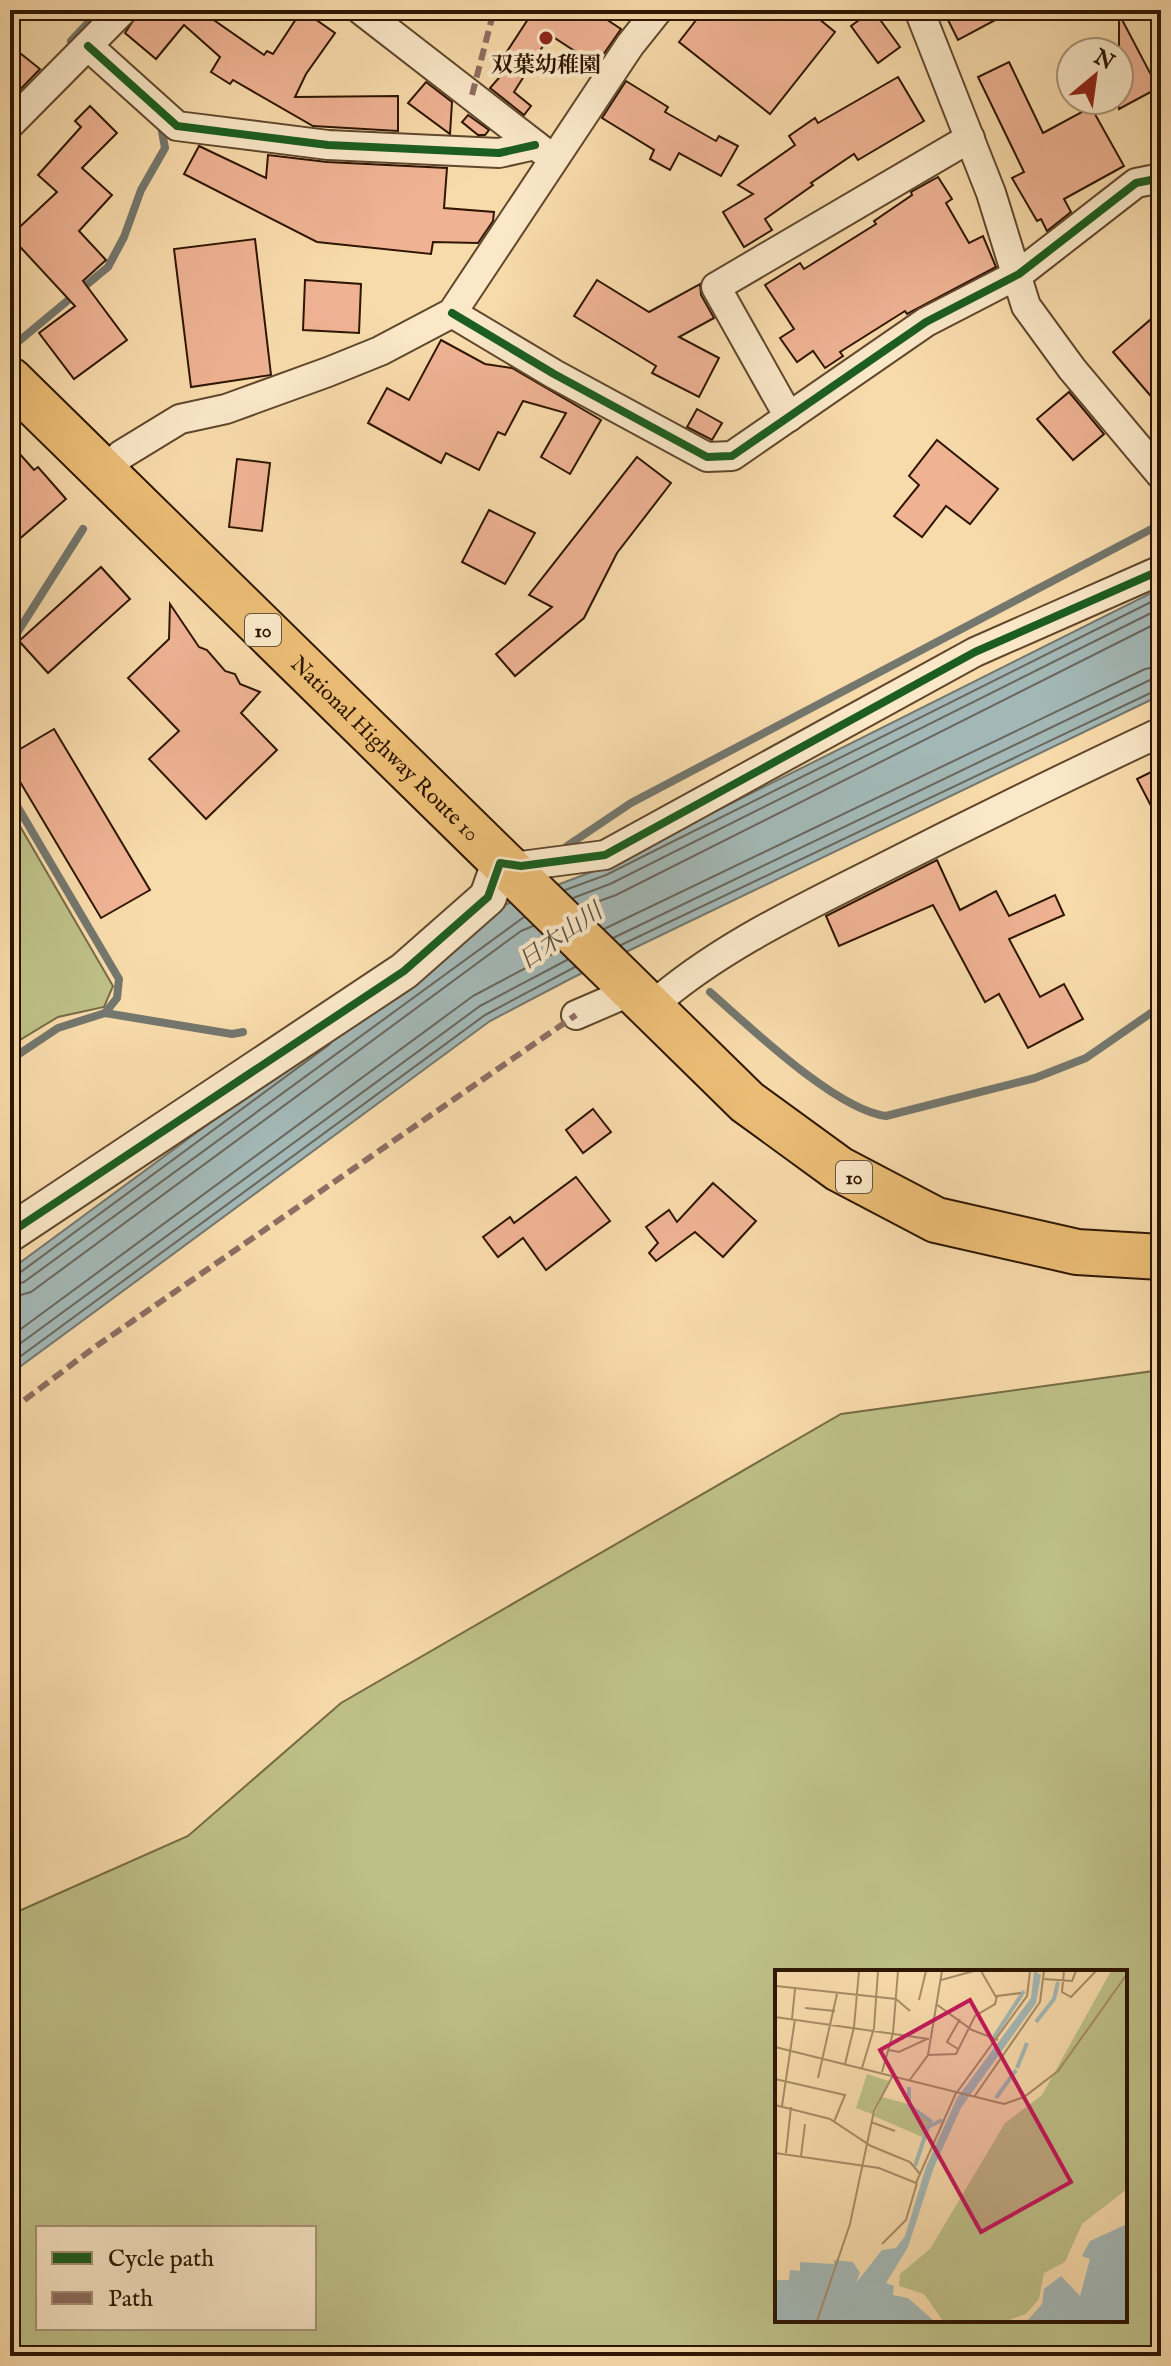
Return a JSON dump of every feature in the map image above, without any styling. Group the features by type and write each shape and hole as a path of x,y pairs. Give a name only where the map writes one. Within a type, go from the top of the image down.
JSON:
{"highway":[{"name":"National Highway Route 10","path":"10,380 747,1102 839,1169 936,1220 1077,1252 1161,1257"}],"street":[{"path":"10,124 123,10"},
{"path":"361,10 543,152"},
{"path":"107,475 121,455 180,419 226,409 341,367 380,351 452,313 543,152 658,10"},
{"path":"919,10 970,138 1019,274 1026,306 1072,369 1161,475"},
{"path":"88,46 177,126 328,145 499,153 543,152"},
{"path":"789,417 716,287 970,138"},
{"path":"452,313 557,377 707,457 732,456 926,322 1019,274 1136,183 1161,178"},
{"path":"10,1233 404,971 488,897 509,870 605,855 975,652 1161,570"},
{"path":"576,1015 633,988 671,989 770,926 1006,804 1161,732"}],"green space":[{"path":"10,809 113,986 104,1007 58,1017 10,1046"},
{"path":"1161,1370 1161,2356 10,2356 10,1915 188,1836 341,1703 841,1414"}],"water":[{"name":"日木山川","path":"1161,588 1161,695 574,977 490,1021 10,1374 10,1270 507,904 602,868"}],"building":[{"path":"140,10 218,10 211,18 264,55 267,51 273,54 302,10 335,33 306,74 295,97 398,96 398,131 313,126 233,80 230,84 211,72 220,57 184,25 156,59 125,33"},
{"path":"534,10 592,10 621,29 596,65 550,35 514,92 531,106 524,115 490,88 511,64 502,59"},
{"path":"704,10 808,10 835,32 770,114 679,42"},
{"path":"873,10 900,47 878,63 851,26"},
{"path":"943,10 1014,10 958,40"},
{"path":"1119,14 1131,36 1119,36"},
{"path":"1135,44 1158,88 1135,100"},
{"path":"10,45 40,69 10,100"},
{"path":"1009,62 1043,133 1074,116 1096,116 1124,166 1064,199 1071,212 1047,231 1041,219 1037,221 1012,178 1024,172 978,77"},
{"path":"898,77 924,121 858,160 854,154 811,183 813,185 765,219 772,230 744,247 723,212 753,194 738,185 795,145 789,136 815,118 818,123"},
{"path":"626,81 668,107 665,112 716,141 719,136 738,146 721,176 679,153 670,170 650,159 654,150 602,118"},
{"path":"426,82 452,102 450,134 408,103"},
{"path":"90,106 117,133 82,168 112,195 79,231 106,260 83,281 127,340 74,379 39,333 75,306 10,236 57,192 38,175 81,127 75,121"},
{"path":"468,115 489,130 485,135 478,135 462,122"},
{"path":"199,146 266,178 268,155 327,162 447,168 444,208 494,212 493,221 478,243 433,242 431,254 317,242 184,174"},
{"path":"938,177 952,199 946,203 969,243 983,236 996,267 907,314 905,311 840,352 843,356 825,368 813,351 797,362 780,338 794,329 765,285 800,263 804,269 876,224 874,221 912,195 911,192"},
{"path":"255,239 271,375 191,387 174,249"},
{"path":"305,280 361,284 359,333 303,330"},
{"path":"597,280 649,312 700,284 701,295 714,318 679,337 719,358 699,397 652,373 656,366 574,316"},
{"path":"1150,320 1161,332 1161,408 1113,352"},
{"path":"441,340 485,364 512,368 601,420 570,474 541,457 566,413 523,401 505,435 498,432 479,470 446,453 441,463 368,423 387,388 409,400"},
{"path":"1069,392 1104,434 1073,460 1037,419"},
{"path":"697,409 722,423 712,440 687,427"},
{"path":"937,440 998,489 970,524 946,506 922,537 894,516 919,485 909,476"},
{"path":"10,443 34,470 38,467 66,499 10,547"},
{"path":"637,457 671,483 617,553 584,618 515,676 496,654 552,607 529,595"},
{"path":"237,459 270,463 262,531 229,527"},
{"path":"489,510 535,533 505,584 462,562"},
{"path":"101,567 130,599 48,673 19,641"},
{"path":"170,604 199,647 207,650 225,671 235,674 240,684 260,692 241,713 277,750 206,819 149,759 179,731 128,678 169,639"},
{"path":"54,729 150,890 101,918 10,765 10,755"},
{"path":"1161,767 1161,825 1137,779"},
{"path":"937,860 960,910 996,891 1009,916 1055,895 1064,915 1009,939 1040,997 1064,984 1083,1019 1028,1048 999,994 985,1002 933,905 839,946 826,916"},
{"path":"593,1109 611,1132 583,1153 566,1130"},
{"path":"576,1177 610,1221 546,1270 523,1238 498,1257 483,1237 510,1217 514,1223"},
{"path":"713,1183 756,1221 723,1257 695,1232 656,1261 649,1253 658,1243 646,1227 669,1210 677,1222"}],"waterway":[{"path":"71,41 100,10"},
{"path":"19,341 108,267 124,237 141,190 165,148 161,126"},
{"path":"567,846 631,803 1161,524"},
{"path":"10,644 83,529"},
{"path":"10,794 119,979 117,998 105,1013"},
{"path":"710,992 819,1083 843,1099 886,1116 1035,1078 1086,1058 1161,1006"},
{"path":"10,1060 58,1028 105,1013 232,1034 243,1032"}],"marked path":[{"path":"472,95 494,10"},
{"path":"10,1411 95,1347 576,1015"}],"cycle path":[{"path":"88,46 177,126 328,145 499,153 535,145"},
{"path":"452,313 554,374 707,457 732,456 926,322 1019,274 1136,183 1161,178"},
{"path":"10,1233 404,971 488,897 500,863 521,866 605,855 975,652 1161,570"}],"place":[{"name":"双葉幼稚園","path":"546,38"}]}
